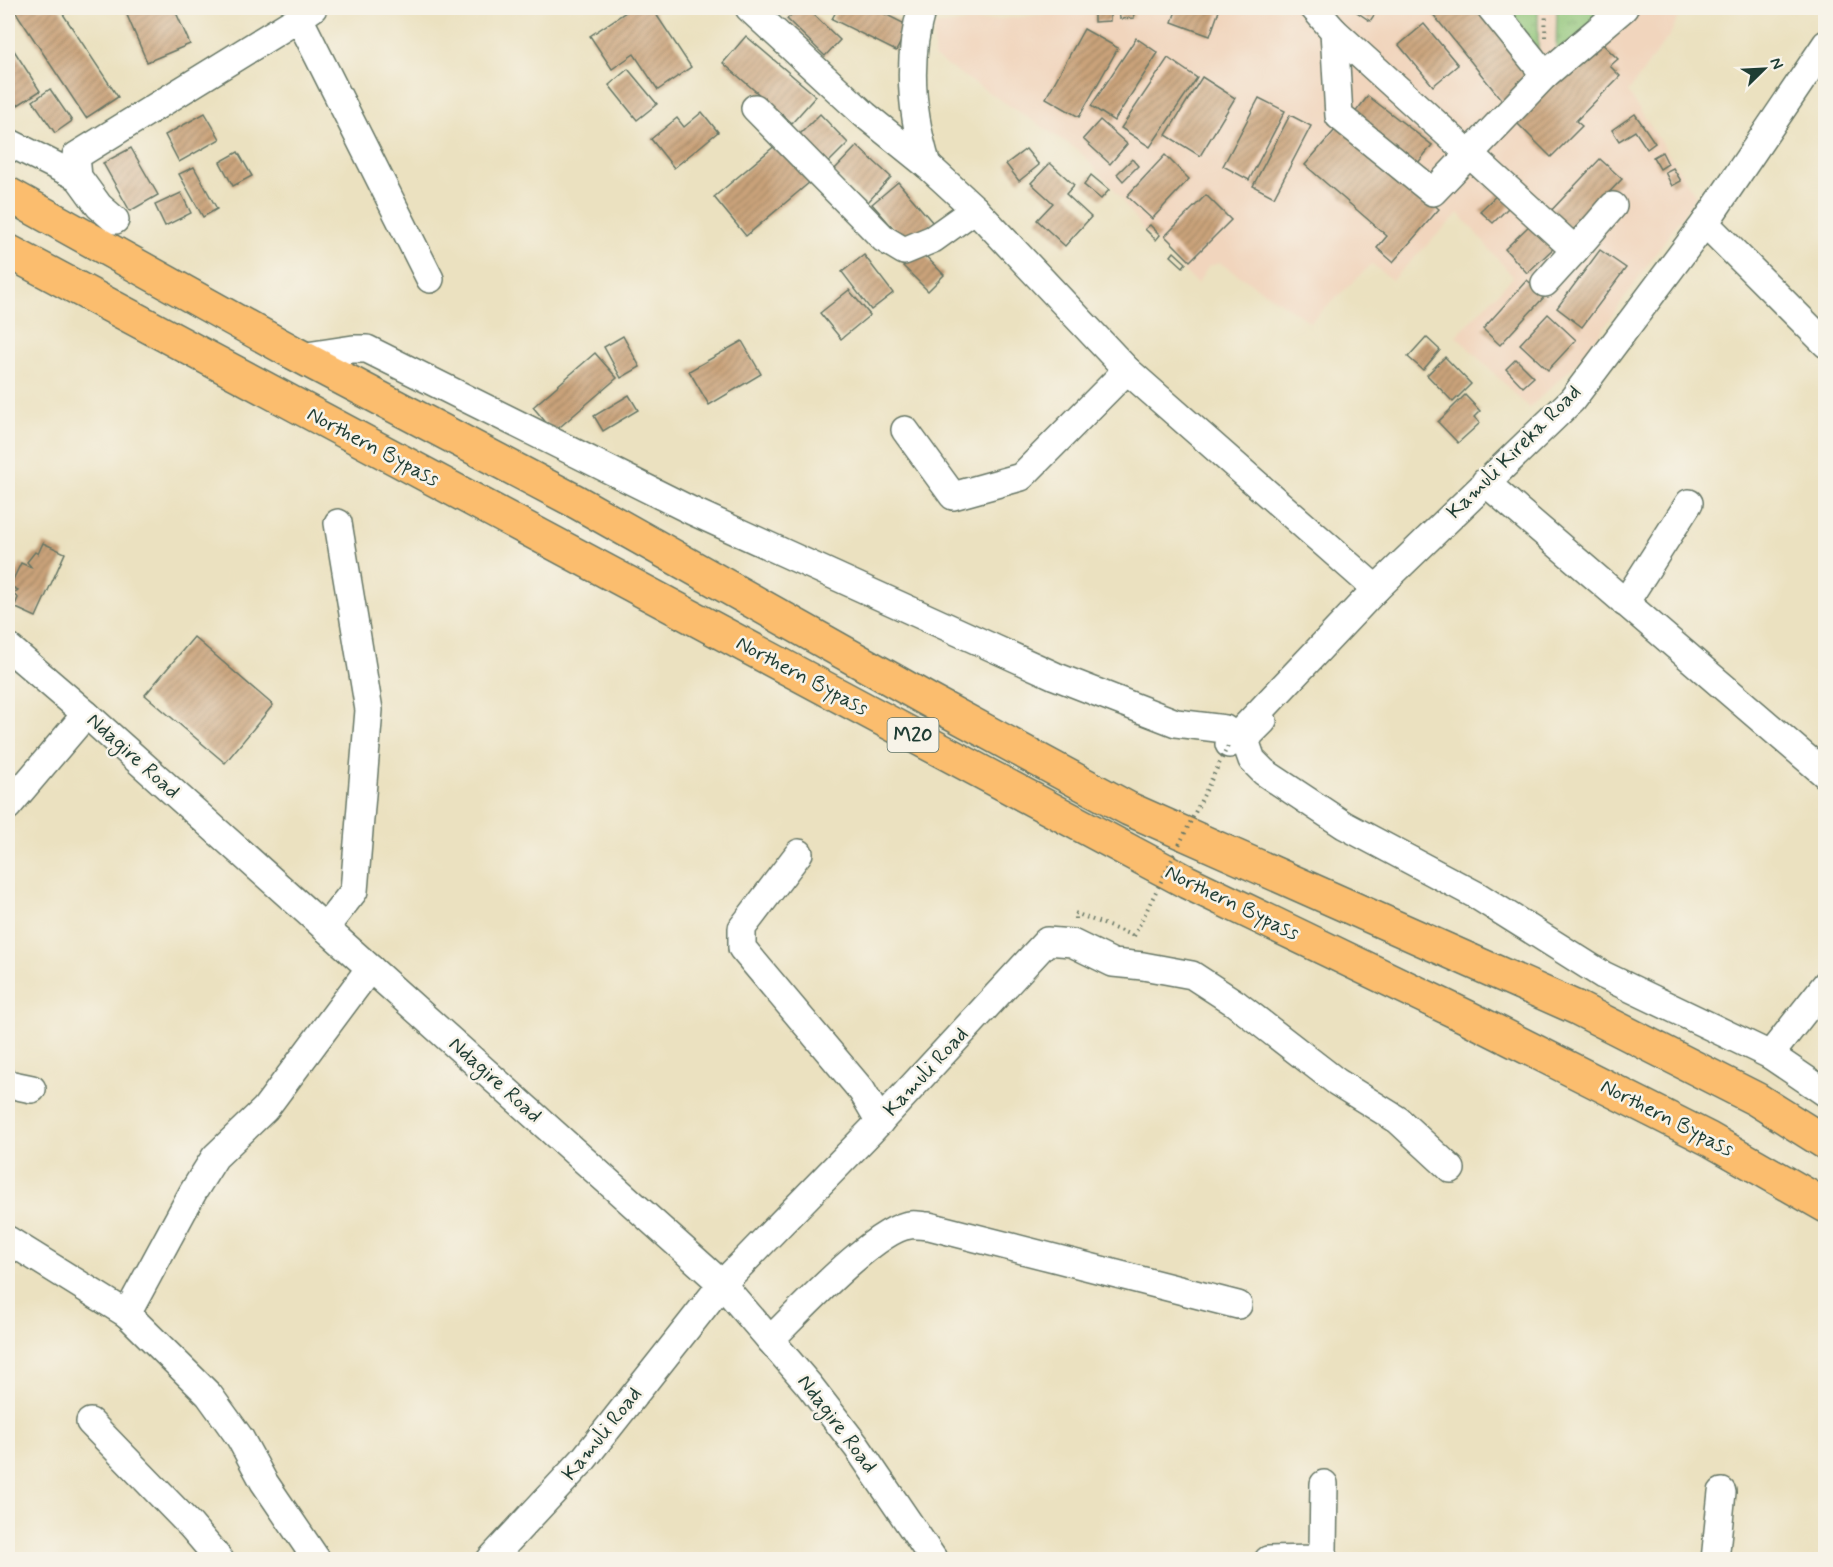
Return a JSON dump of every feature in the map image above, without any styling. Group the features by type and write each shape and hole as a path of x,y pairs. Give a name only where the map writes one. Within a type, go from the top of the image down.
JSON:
{"highway":[{"name":"Northern Bypass","path":"8,194 300,357 575,501 928,700 1129,809 1577,1008 1756,1099 1826,1143"},
{"name":"Northern Bypass","path":"8,250 1186,882 1467,1017 1709,1138 1826,1206"}],"street":[{"path":"749,8 865,115 927,165 975,209 1127,370 1376,589"},
{"path":"922,8 918,22 912,97 918,137 927,165"},
{"path":"1314,8 1334,31 1575,250"},
{"path":"1491,8 1545,75"},
{"path":"1334,31 1339,116 1433,192 1545,75 1624,8"},
{"path":"78,177 76,156 306,13 430,279"},
{"name":"Kamuli Kireka Road","path":"1232,741 1376,589 1572,400 1705,223 1826,44"},
{"path":"755,108 884,239 904,251 933,239 975,209"},
{"path":"8,142 78,177 99,206 116,220"},
{"path":"1545,283 1613,206"},
{"path":"1705,223 1826,344"},
{"path":"300,357 367,349 692,512 1055,676 1176,723 1225,729 1232,741"},
{"path":"905,430 953,496 1021,477 1127,370"},
{"path":"1485,482 1826,775"},
{"path":"1625,603 1689,503"},
{"path":"325,928 354,891 369,710 338,523"},
{"name":"Ndagire Road","path":"8,647 86,714 722,1284 809,1385 857,1446 933,1560"},
{"path":"1275,696 1281,703 1250,734 1246,743 1252,760 1264,772 1344,825 1476,895 1603,975 1770,1055 1826,1093"},
{"path":"8,806 86,714"},
{"path":"800,853 742,928 742,948 862,1091 880,1122"},
{"name":"Kamuli Road","path":"490,1560 583,1460 722,1284 880,1122 1047,941 1072,943 1113,963 1192,975 1235,1003 1337,1082 1398,1120 1451,1169"},
{"path":"127,1314 193,1192 215,1157 265,1109 370,968"},
{"path":"1770,1055 1826,984"},
{"path":"770,1340 869,1245 890,1232 910,1225 929,1226 1238,1305"},
{"path":"8,1240 127,1314 209,1395 240,1438 264,1482 317,1560"},
{"path":"90,1422 191,1526 220,1560"},
{"path":"1268,1560 1314,1559 1323,1550 1324,1484"},
{"path":"1715,1560 1722,1492"}],"path":[{"path":"1134,936 1232,741"}],"shaded area":[{"path":"1106,8 1682,8 1671,33 1628,92 1696,196 1584,356 1529,408 1456,336 1513,277 1459,213 1392,280 1372,264 1310,322 1220,263 1209,266 1197,284 1143,229 1114,189 1078,150 934,57 934,26"}],"green space":[{"path":"1499,8 1538,8 1538,59"},
{"path":"1557,8 1614,8 1556,59"}],"building":[{"path":"13,8 59,8 118,97 86,118"},
{"path":"124,8 174,8 190,44 147,62"},
{"path":"632,8 652,8 691,67 658,90 634,54 612,69 590,36"},
{"path":"798,8 807,8 840,40 825,56 787,19"},
{"path":"838,8 873,8 909,26 896,51 832,19"},
{"path":"1177,8 1220,8 1210,36 1172,22"},
{"path":"1351,8 1379,8 1370,21"},
{"path":"1428,8 1482,8 1538,77 1504,103"},
{"path":"1133,9 1134,18 1120,19 1119,10"},
{"path":"1110,10 1110,21 1094,22 1094,11"},
{"path":"1424,24 1458,65 1433,86 1399,45"},
{"path":"1084,29 1118,48 1079,117 1046,98"},
{"path":"746,36 816,96 792,123 723,63"},
{"path":"1594,36 1618,59 1610,66 1620,76 1576,121 1582,126 1551,157 1512,118"},
{"path":"1136,38 1158,53 1114,121 1091,106"},
{"path":"8,41 40,91 15,107 8,96"},
{"path":"1168,58 1197,78 1150,147 1121,128"},
{"path":"628,69 657,104 637,120 609,85"},
{"path":"1202,77 1235,98 1200,156 1166,135"},
{"path":"50,89 72,121 55,133 33,101"},
{"path":"1368,96 1432,145 1414,168 1350,119"},
{"path":"1259,98 1285,111 1249,180 1223,166"},
{"path":"702,112 718,132 674,168 651,139 677,118 684,127"},
{"path":"205,113 220,139 179,162 165,135"},
{"path":"820,114 848,143 822,169 794,140"},
{"path":"1635,114 1655,143 1647,149 1635,131 1619,141 1612,130"},
{"path":"1290,115 1311,126 1274,197 1253,186"},
{"path":"1100,120 1127,144 1110,164 1083,139"},
{"path":"1340,124 1439,209 1393,262 1377,248 1387,236 1305,165"},
{"path":"777,144 810,182 746,236 714,197"},
{"path":"857,146 891,177 868,202 833,171"},
{"path":"131,148 158,195 130,211 103,163"},
{"path":"1026,149 1039,165 1019,181 1006,164"},
{"path":"238,152 252,176 233,186 220,162"},
{"path":"1662,152 1668,164 1660,169 1653,157"},
{"path":"1165,155 1189,179 1152,219 1127,196"},
{"path":"1132,159 1138,166 1123,181 1117,174"},
{"path":"1600,159 1622,179 1567,236 1546,216"},
{"path":"1050,163 1074,185 1066,194 1091,217 1065,246 1037,220 1053,203 1031,183"},
{"path":"194,167 217,209 203,217 179,174"},
{"path":"1673,168 1681,181 1672,186 1665,172"},
{"path":"1091,175 1109,190 1101,199 1084,185"},
{"path":"898,182 933,223 908,245 872,204"},
{"path":"181,193 191,213 165,226 155,205"},
{"path":"1499,193 1511,205 1493,223 1480,211"},
{"path":"1206,195 1231,220 1190,261 1165,236"},
{"path":"1532,223 1555,247 1527,273 1505,249"},
{"path":"1150,225 1160,235 1156,240 1145,229"},
{"path":"918,248 944,275 928,291 902,265"},
{"path":"1600,250 1626,268 1582,327 1557,308"},
{"path":"1174,252 1186,263 1183,267 1171,256"},
{"path":"864,255 893,293 871,310 842,272"},
{"path":"1527,280 1545,296 1500,345 1483,329"},
{"path":"849,290 870,315 841,339 820,313"},
{"path":"1548,314 1576,340 1548,370 1520,344"},
{"path":"623,336 640,367 621,378 604,347"},
{"path":"1426,337 1440,350 1423,370 1408,357"},
{"path":"742,341 761,374 709,405 689,371"},
{"path":"595,353 617,378 554,432 533,407"},
{"path":"1445,357 1471,384 1453,402 1427,375"},
{"path":"1516,359 1534,377 1523,387 1506,369"},
{"path":"629,395 638,410 603,431 594,416"},
{"path":"1465,395 1480,411 1474,417 1480,423 1458,443 1438,422"},
{"path":"43,543 65,553 36,617 14,607 18,598 13,594 18,590 10,586 21,563 32,568 27,562 35,552 38,554"},
{"path":"194,637 273,705 225,763 145,695"}]}
